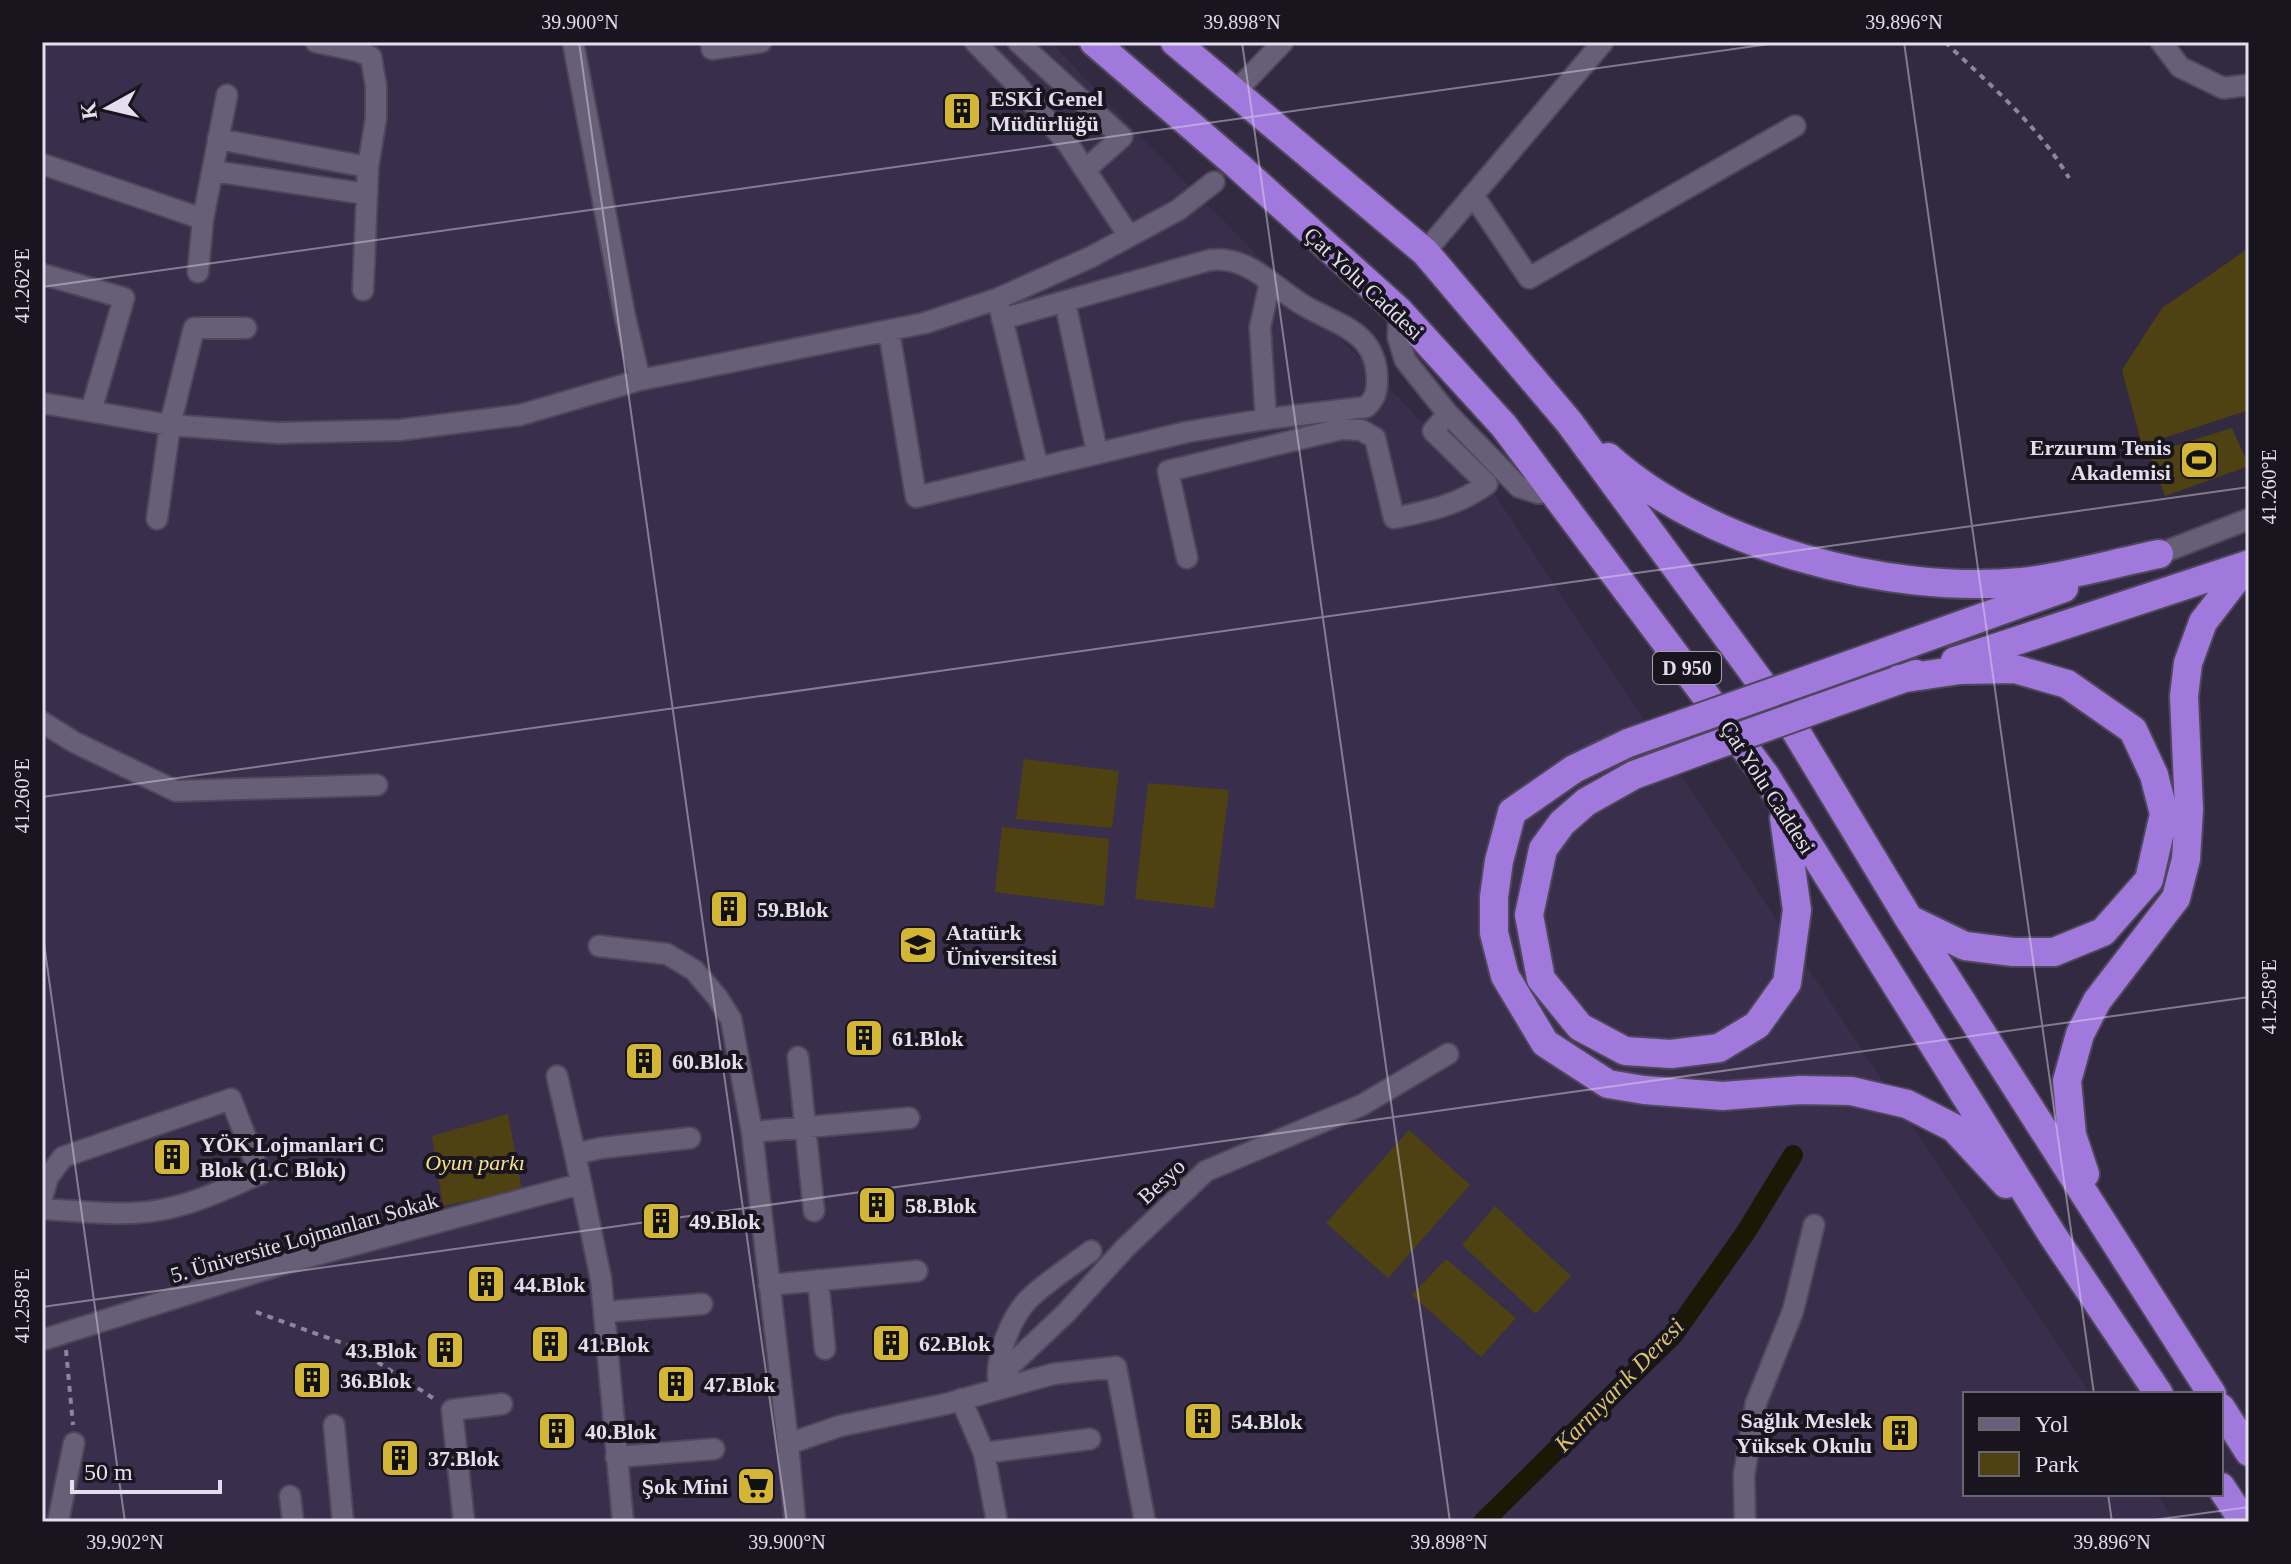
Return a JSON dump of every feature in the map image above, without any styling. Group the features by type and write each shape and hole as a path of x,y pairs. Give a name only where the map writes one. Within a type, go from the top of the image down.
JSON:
{"highway":[{"name":"Çat Yolu Caddesi","path":"1094,42 1399,311 1504,426 1765,775 2053,1236 2158,1392"},
{"name":"D 950","path":"1175,42 1425,252 1569,422 1792,725 1909,919 2211,1392"},
{"path":"1569,422 1626,473 1706,523 1820,563 1944,584 2023,582 2159,554"},
{"path":"2053,1236 1954,1128 1907,1104 1851,1091 1800,1090 1723,1096 1644,1090 1608,1084 1575,1065 1545,1043 1505,976 1494,933 1495,885 1512,812 1574,769 1628,743 2159,554"},
{"path":"1782,805 1797,910 1787,983 1757,1025 1719,1048 1671,1054 1625,1051 1580,1027 1541,979 1529,915 1543,849 1562,823 1586,802 1634,775 1899,679 2248,565"},
{"path":"2097,1213 2072,1135 2067,1081 2080,1034 2097,1001 2176,898 2187,846 2189,809 2184,696 2188,663 2203,622 2248,565"},
{"path":"1899,679 1960,670 2015,669 2067,684 2133,730 2154,775 2164,814 2149,880 2103,932 2054,952 2013,952 1965,946 1909,919"},
{"path":"2223,1411 2249,1452"},
{"path":"2223,1490 2244,1522"}],"street":[{"path":"316,42 371,57 376,86 376,118 368,167 363,290"},
{"path":"573,42 595,169 640,380"},
{"path":"711,42 712,49 761,42"},
{"path":"975,42 1068,144 1129,236"},
{"path":"1018,42 1122,137 1085,170"},
{"path":"1234,93 1283,42"},
{"path":"1425,252 1603,42"},
{"path":"2161,42 2180,67 2223,88 2249,85"},
{"path":"198,272 203,219 227,95"},
{"path":"1473,195 1529,278 1795,126"},
{"path":"218,139 368,167"},
{"path":"42,164 203,219"},
{"path":"213,171 366,194"},
{"path":"42,403 170,425 278,433 400,430 520,415 640,380 925,323 997,299 1091,257 1178,210 1214,182"},
{"path":"889,331 916,497 1187,432 1366,407 1374,400 1377,388 1375,362 1353,330 1303,305 1241,263 1221,259 1002,319"},
{"path":"42,274 124,298 91,411"},
{"path":"1266,419 1260,327 1270,283"},
{"path":"997,299 1038,468"},
{"path":"1065,302 1097,452"},
{"path":"1399,311 1398,337 1405,360 1448,414 1519,487 1538,493 1555,492"},
{"path":"157,519 170,425 194,328 246,328"},
{"path":"1187,558 1168,471 1341,429 1361,430 1375,438 1394,518 1409,515 1453,504 1487,484 1433,431 1448,414"},
{"path":"2159,554 2249,519"},
{"path":"42,722 74,742 176,791 377,785"},
{"path":"599,946 667,954 694,970 731,1019 752,1132 795,1522"},
{"name":"Besyo","path":"1000,1388 1011,1365 1066,1313 1125,1248 1206,1171 1362,1105 1448,1054"},
{"path":"798,1057 814,1211"},
{"path":"557,1076 595,1240 605,1312 623,1522"},
{"path":"42,1198 48,1177 63,1157 231,1099 260,1174 197,1201 159,1211 111,1213 42,1209"},
{"path":"752,1132 909,1118"},
{"path":"575,1154 690,1138"},
{"name":"5. Üniversite Lojmanları Sokak","path":"42,1340 286,1263 580,1184"},
{"path":"1745,1522 1744,1475 1756,1403 1793,1311 1814,1225"},
{"path":"1000,1388 996,1369 1007,1337 1026,1302 1091,1251"},
{"path":"769,1285 917,1271"},
{"path":"818,1280 825,1349"},
{"path":"605,1312 702,1304"},
{"path":"788,1444 840,1426 961,1399 1053,1374 1116,1367 1144,1514"},
{"path":"961,1399 984,1453 997,1522"},
{"path":"464,1522 452,1410 502,1404"},
{"path":"334,1425 343,1522"},
{"path":"984,1453 1090,1439"},
{"path":"58,1522 74,1443"},
{"path":"616,1457 714,1449"},
{"path":"290,1496 293,1522"}],"path":[{"path":"1945,42 2014,108 2054,153 2069,178"},
{"path":"256,1312 356,1348 452,1410"},
{"path":"65,1332 74,1443"}],"shaded area":[{"name":"Atatürk Üniversitesi","path":"49,42 1051,42 1496,496 2089,1392 1963,1392 1963,1496 2158,1496 2175,1522 42,1522 42,59"}],"green space":[{"path":"2249,248 2249,410 2142,445 2122,370 2162,308"},
{"name":"Erzurum Tenis Akademisi","path":"2232,428 2249,466 2165,496 2149,454"},
{"path":"1024,759 1119,771 1112,828 1016,819"},
{"path":"1148,783 1229,790 1214,908 1135,899"},
{"path":"1002,827 1109,839 1104,906 995,892"},
{"name":"Oyun parkı","path":"508,1114 522,1190 443,1206 432,1136"},
{"path":"1409,1130 1470,1185 1388,1278 1326,1223"},
{"path":"1495,1206 1571,1276 1536,1314 1462,1245"},
{"path":"1446,1259 1516,1318 1481,1357 1412,1295"}],"waterway":[{"name":"Karnıyarık Deresi","path":"1483,1522 1674,1334 1746,1232 1793,1155"}],"place":[{"name":"ESKİ Genel Müdürlüğü","path":"962,111"},
{"name":"Erzurum Tenis Akademisi","path":"2199,460"},
{"name":"59.Blok","path":"729,909"},
{"name":"Atatürk Üniversitesi","path":"918,945"},
{"name":"61.Blok","path":"864,1038"},
{"name":"60.Blok","path":"644,1061"},
{"name":"YÖK Lojmanlari C Blok (1.C Blok)","path":"172,1157"},
{"name":"58.Blok","path":"877,1205"},
{"name":"49.Blok","path":"661,1221"},
{"name":"44.Blok","path":"486,1284"},
{"name":"62.Blok","path":"891,1343"},
{"name":"41.Blok","path":"550,1344"},
{"name":"43.Blok","path":"445,1350"},
{"name":"36.Blok","path":"312,1380"},
{"name":"47.Blok","path":"676,1384"},
{"name":"54.Blok","path":"1203,1421"},
{"name":"40.Blok","path":"557,1431"},
{"name":"Sağlık Meslek Yüksek Okulu","path":"1900,1433"},
{"name":"37.Blok","path":"400,1458"},
{"name":"Şok Mini","path":"756,1486"}]}
